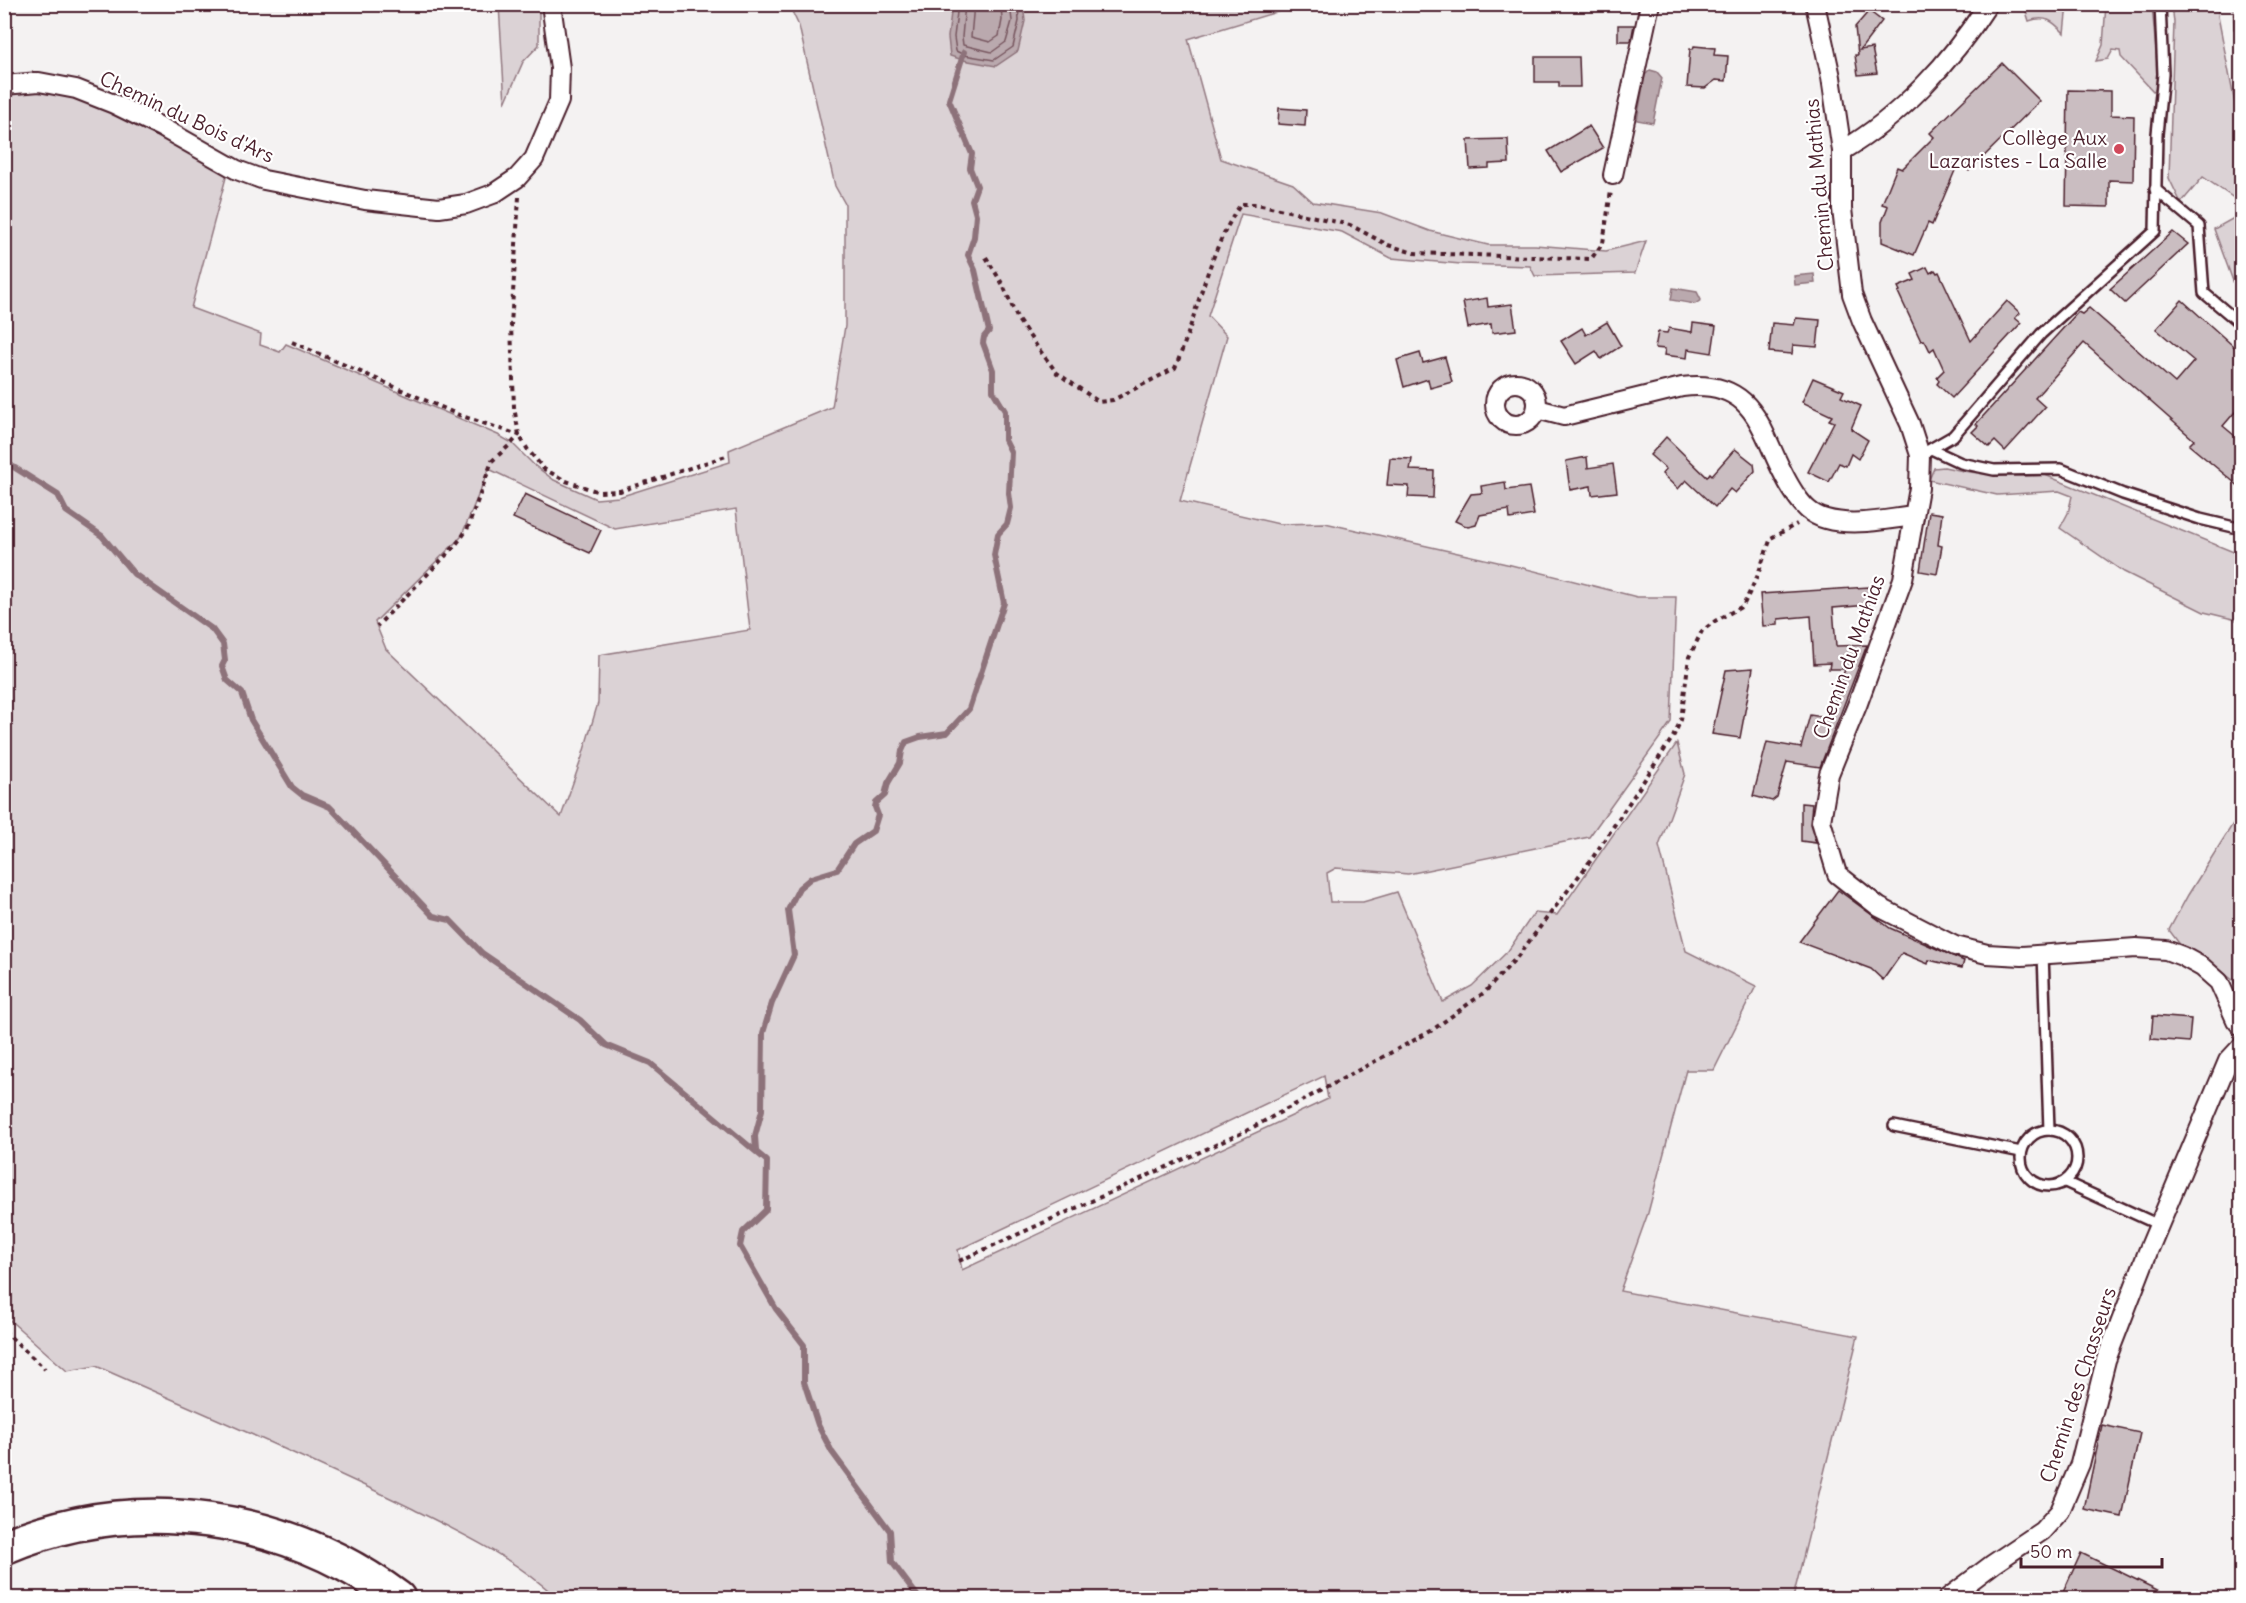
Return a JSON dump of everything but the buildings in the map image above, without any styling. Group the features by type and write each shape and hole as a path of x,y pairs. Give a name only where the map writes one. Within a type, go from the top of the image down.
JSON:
{"highway":[{"path":"4,1547 30,1537 95,1521 142,1516 205,1519 255,1528 309,1547 359,1572 398,1599"}],"street":[{"name":"Chemin du Bois d'Ars","path":"4,85 39,82 76,89 114,104 237,170 264,180 322,193 439,208 466,204 484,197 517,178 534,159 551,125 559,101 560,68 550,4"},
{"path":"1613,175 1650,4"},
{"name":"Chemin du Mathias","path":"1815,4 1832,77 1842,151 1842,209 1852,294 1862,321 1910,424 1926,452 1903,579 1858,703 1829,774 1821,821 1837,874 1879,908 1955,946 1987,954 2022,956 2136,948 2166,951 2182,956 2202,967 2219,982 2235,1020 2241,1027"},
{"path":"1842,151 1871,133 1925,85 1973,28 1988,4"},
{"path":"1537,409 1564,416 1682,387 1700,385 1715,387 1732,394 1757,416 1785,479 1806,510 1827,519 1854,523 1914,516"},
{"name":"Chemin des Chasseurs","path":"1948,1599 1993,1564 2042,1532 2060,1510 2080,1464 2106,1360 2158,1225 2228,1061 2241,1046"}],"lane":[{"path":"1926,452 1953,436 2041,334 2155,231 2157,134 2163,74 2160,4"},
{"path":"2155,189 2199,226 2204,293 2241,325"},
{"path":"1926,452 1994,470 2061,469 2123,494 2200,519 2241,529"},
{"path":"2043,953 2049,1130"},
{"path":"1894,1126 2021,1152"},
{"path":"2049,1130 2066,1135 2072,1142 2076,1150 2076,1167 2065,1182 2047,1187 2037,1185 2029,1179 2023,1172 2020,1162 2024,1143 2031,1136 2049,1130"},
{"path":"2065,1182 2158,1225"}],"path":[{"path":"986,257 1003,285 1018,320 1041,352 1058,373 1099,402 1113,400 1175,368 1211,263 1230,220 1241,204 1257,204 1350,225 1388,245 1414,253 1438,256 1591,258 1603,243 1613,175"},
{"path":"517,178 520,190 510,325 514,406 519,435 544,469 566,481 599,492 620,490 729,455"},
{"path":"292,342 459,415 519,435"},
{"path":"377,626 454,547 467,530 492,461 519,435"},
{"path":"959,1261 1244,1132 1431,1031 1485,992 1518,956 1591,860 1673,737 1681,720 1689,657 1702,631 1743,606 1757,577 1771,538 1791,528 1812,513"},
{"path":"4,1331 45,1369"}],"shaded area":[{"path":"499,5 539,5 539,45 523,62 505,103"},
{"path":"789,5 1310,5 1280,11 1188,39 1221,159 1293,184 1313,202 1382,213 1430,231 1488,245 1535,245 1606,251 1646,241 1635,273 1535,276 1530,266 1461,264 1391,258 1342,232 1241,214 1208,316 1227,336 1180,501 1279,524 1325,523 1511,565 1637,597 1676,597 1671,722 1589,837 1408,874 1336,868 1327,873 1330,902 1363,902 1397,892 1443,1002 1472,986 1508,951 1534,913 1557,915 1677,743 1685,774 1659,846 1686,951 1756,986 1714,1070 1686,1070 1648,1213 1620,1291 1858,1336 1793,1598 557,1598 523,1570 486,1547 330,1470 96,1366 67,1371 5,1316 5,92 38,89 82,98 228,170 191,308 261,334 260,345 280,352 286,344 498,435 512,443 534,465 554,480 596,499 619,497 730,462 729,450 832,407 845,326 845,204 835,186 799,26","holes":["489,469 615,529 736,509 750,630 599,655 598,703 561,817 386,649 375,622 461,537","1324,1076 1328,1099 962,1270 958,1250"]},
{"path":"2024,5 2067,5 2064,33 2049,20 2029,21"},
{"path":"2106,5 2152,5 2159,87 2153,91 2121,57 2120,51 2113,50 2108,59 2096,61 2103,45"},
{"path":"2172,5 2220,5 2218,16 2241,135 2241,192 2234,198 2203,177 2181,203 2169,178 2174,22"},
{"path":"2233,5 2241,5 2241,32 2234,29"},
{"path":"2241,214 2241,303 2214,229"},
{"path":"1944,467 1994,475 2045,475 2241,555 2241,621 2204,612 2124,572 2060,528 2068,513 2072,496 2059,491 1997,495 1929,480 1934,468"},
{"path":"2241,811 2241,1001 2234,981 2181,946 2169,930 2188,895"}],"water":[{"path":"952,5 1023,5 1025,21 1018,51 996,66 950,56 948,37"},
{"path":"1650,70 1657,72 1662,78 1653,123 1637,120 1645,75"},
{"path":"1814,274 1815,283 1795,285 1794,276"},
{"path":"1673,288 1697,292 1701,300 1695,304 1671,300"}],"waterway":[{"path":"756,1150 755,1136 762,1110 763,1033 772,1003 794,955 788,910 799,888 811,878 837,870 854,844 873,831 878,815 876,803 885,795 888,783 900,763 906,742 920,737 947,733 969,709 1004,603 994,555 998,534 1007,524 1011,508 1009,493 1011,452 1005,440 1005,411 993,391 993,370 983,343 989,331 975,270 968,255 974,237 976,215 972,200 977,186 970,168 972,154 949,100 964,52"},
{"path":"4,461 58,495 66,511 102,536 134,574 212,629 223,644 225,660 222,666 227,680 242,693 251,720 292,787 302,795 330,807 433,916 450,920 482,953 580,1020 606,1045 650,1063 767,1161 766,1210 743,1232 740,1246 776,1309 804,1345 804,1382 818,1425 832,1452 890,1531 892,1562 919,1598"}],"place":[{"name":"Collège Aux Lazaristes - La Salle","path":"2119,149"}]}
